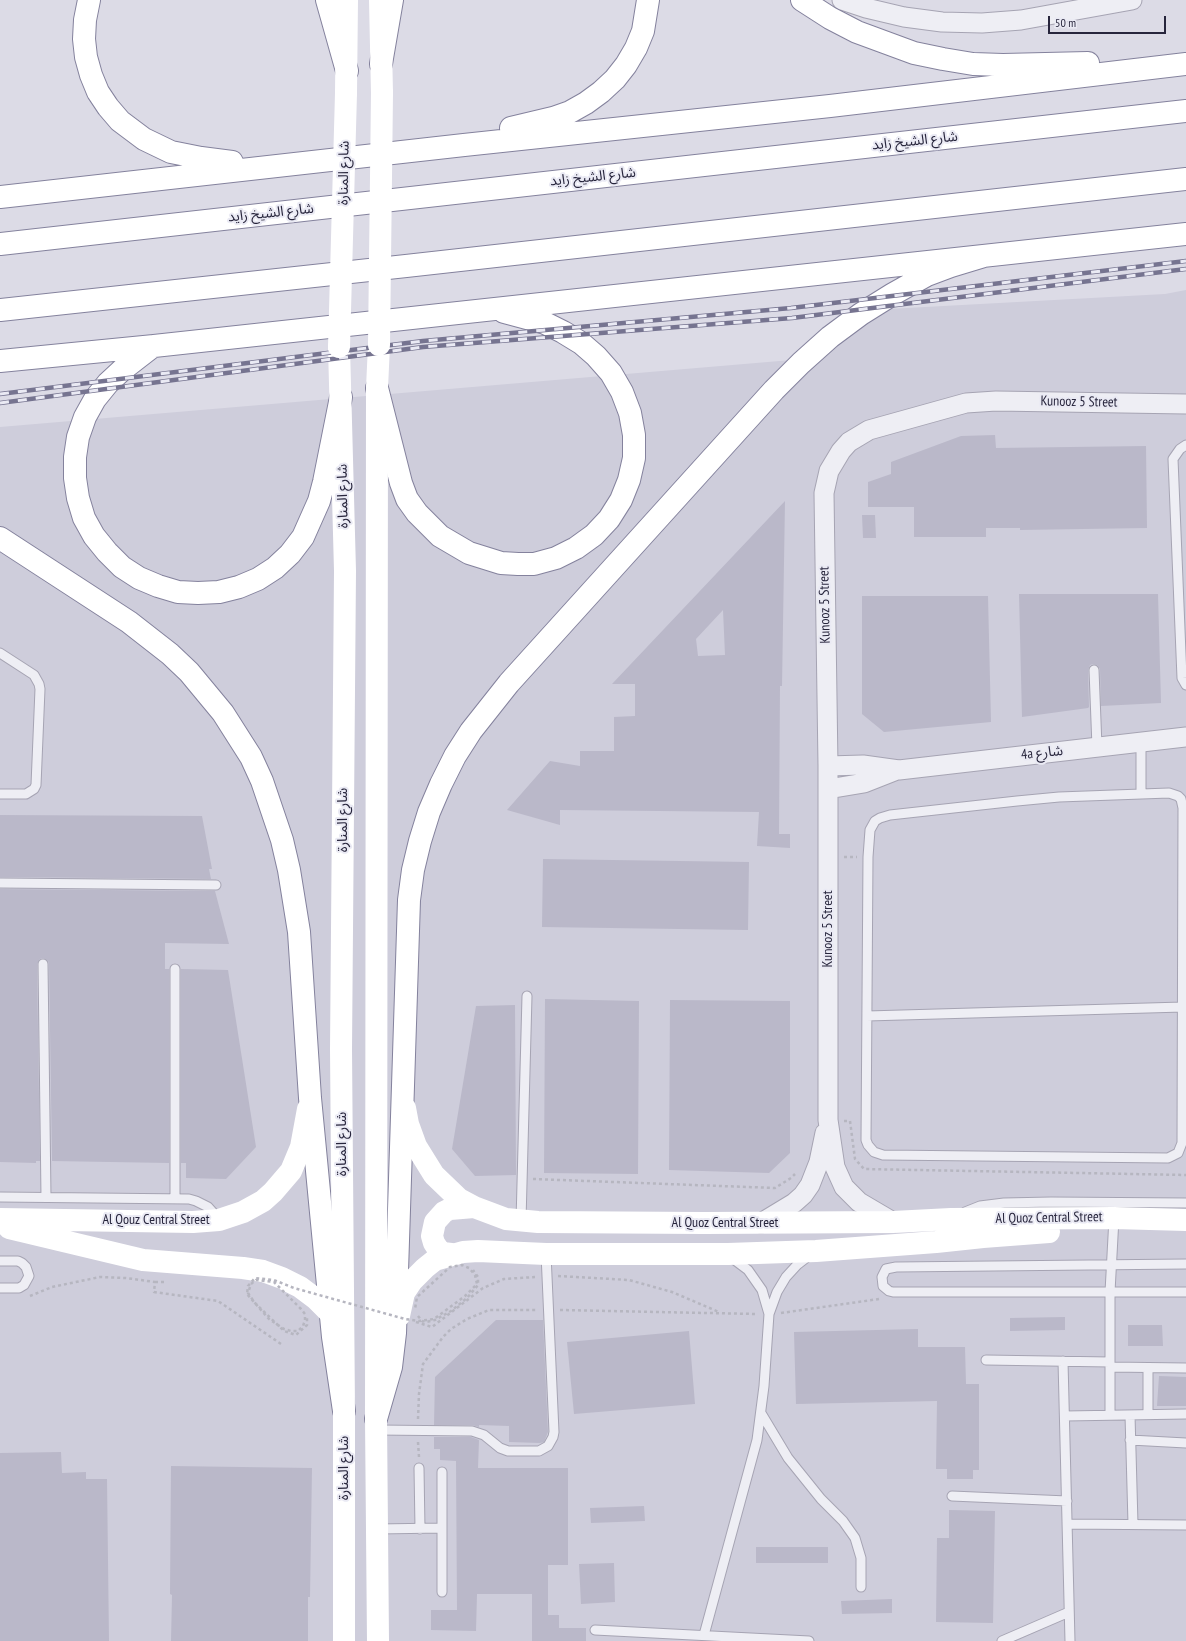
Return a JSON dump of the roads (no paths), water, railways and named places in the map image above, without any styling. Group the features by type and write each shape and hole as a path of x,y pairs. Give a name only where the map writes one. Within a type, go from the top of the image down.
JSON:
{"main road":[{"path":"89,0 85,20 84,39 86,57 98,92 120,121 144,139 171,152 201,158 271,166"},
{"path":"327,0 347,71"},
{"name":"شارع المنارة","path":"344,1641 341,1050 345,571 339,347 347,71 347,0"},
{"path":"378,1641 376,1425 377,388 379,345 382,93 380,0"},
{"path":"381,64 392,0"},
{"path":"464,145 493,133 553,118 570,112 602,92 615,79 636,48 642,31 648,0"},
{"path":"802,0 830,18 857,32 906,50 943,59 973,64 1003,65 1109,62 1165,66"},
{"path":"0,197 271,166 822,107 1186,64"},
{"name":"شارع الشيخ زايد","path":"0,244 1186,111"},
{"path":"0,310 1186,179"},
{"path":"0,361 154,346 492,308 1186,234"},
{"path":"376,1425 391,1367 395,1333 409,900 413,870 429,812 452,763 471,731 509,683 774,390 801,363 861,314 894,294 927,275 984,256"},
{"path":"377,388 401,484 417,513 440,536 464,551 485,559 518,564 534,564 556,558 576,548 594,535 609,519 621,500 629,480 634,458 634,435 630,413 622,392 611,373 596,356 581,343 545,323 492,308"},
{"path":"154,346 122,370 108,383 95,399 85,417 78,437 75,457 75,478 78,498 84,518 94,536 107,552 122,567 139,578 178,592 219,592 232,589 258,579 275,568 290,554 303,537 319,501 326,476 341,397"},
{"path":"0,538 129,622 170,654 189,672 223,713 251,757 262,781 282,840 295,901 299,932 310,1098 330,1312 344,1411"},
{"name":"Al Qouz Central Street","path":"0,1219 193,1222 219,1220 243,1212 263,1201 283,1182 291,1171 301,1147 310,1098"},
{"name":"Al Quoz Central Street","path":"403,1099 408,1124 416,1146 434,1175 446,1188 459,1198 474,1207 506,1219 521,1221 761,1223 1114,1218 1186,1220"},
{"path":"450,1254 444,1253 438,1249 434,1243 432,1236 435,1222 444,1212 450,1209 474,1207"},
{"name":"Al Quoz Central Street","path":"395,1333 404,1292 412,1281 435,1260 450,1254 478,1250 546,1254 728,1254 816,1251 1054,1231 1085,1227 1114,1218"},
{"path":"0,1226 143,1260 263,1271 300,1287 330,1312"}],"street":[{"path":"842,0 866,8 904,17 942,22 982,23 1021,20 1132,0"},
{"name":"Kunooz 5 Street","path":"893,1222 859,1202 844,1186 835,1167 828,1120 828,766 824,493 829,471 841,451 849,442 869,430 951,406 981,401 1186,404"},
{"name":"4a شارع","path":"828,789 864,782 899,770 1186,737"},
{"name":"4a شارع","path":"828,766 863,765 899,770"},
{"name":"Kunooz 5 Street","path":"761,1223 794,1203 803,1195 810,1185 819,1162 828,1120"}],"lane":[{"path":"1186,445 1180,449 1173,459 1182,582 1182,678 1186,685"},
{"path":"0,653 34,675 40,689 36,785 34,789 26,794 0,794"},
{"path":"1094,670 1097,747"},
{"path":"1141,742 1141,793"},
{"path":"1141,793 1174,793 1183,804 1182,1143 1178,1153 1168,1158 878,1154 870,1149 866,1140 868,857 870,830 876,821 884,816 1045,798 1141,793"},
{"path":"0,883 216,885"},
{"path":"43,964 46,1197"},
{"path":"175,969 175,1199"},
{"path":"521,1221 528,996"},
{"path":"867,1016 1183,1007"},
{"path":"0,1197 189,1199 208,1207 219,1220"},
{"path":"952,1220 970,1209 992,1204 1051,1202 1186,1203"},
{"path":"1110,1415 1110,1292 1114,1218"},
{"path":"704,1635 750,1466 761,1413 769,1314 777,1292 786,1277 797,1265 816,1251"},
{"path":"376,1425 472,1431 484,1435 504,1450 534,1452 544,1449 551,1442 554,1432 546,1254"},
{"path":"728,1254 748,1270 762,1290 769,1314"},
{"path":"0,1261 22,1263 26,1267 29,1276 24,1285 20,1288 0,1288"},
{"path":"1186,1264 896,1267 886,1269 882,1277 883,1286 889,1291 893,1292 1186,1292"},
{"path":"986,1360 1064,1361 1148,1368 1186,1368"},
{"path":"1064,1361 1070,1641"},
{"path":"1148,1368 1148,1414"},
{"path":"761,1413 788,1458 808,1484 843,1521 855,1538 861,1558 861,1587"},
{"path":"1065,1416 1186,1414"},
{"path":"1130,1415 1133,1524"},
{"path":"1130,1440 1186,1443"},
{"path":"419,1468 420,1529"},
{"path":"442,1472 442,1592"},
{"path":"952,1496 1067,1501"},
{"path":"1067,1524 1186,1525"},
{"path":"377,1529 442,1528"},
{"path":"1002,1641 1069,1612"},
{"path":"595,1630 652,1637 704,1635 809,1641"}],"railway":[{"path":"0,394 423,341 791,308 1186,261"},
{"path":"0,403 423,347 792,318 1186,269"}]}
